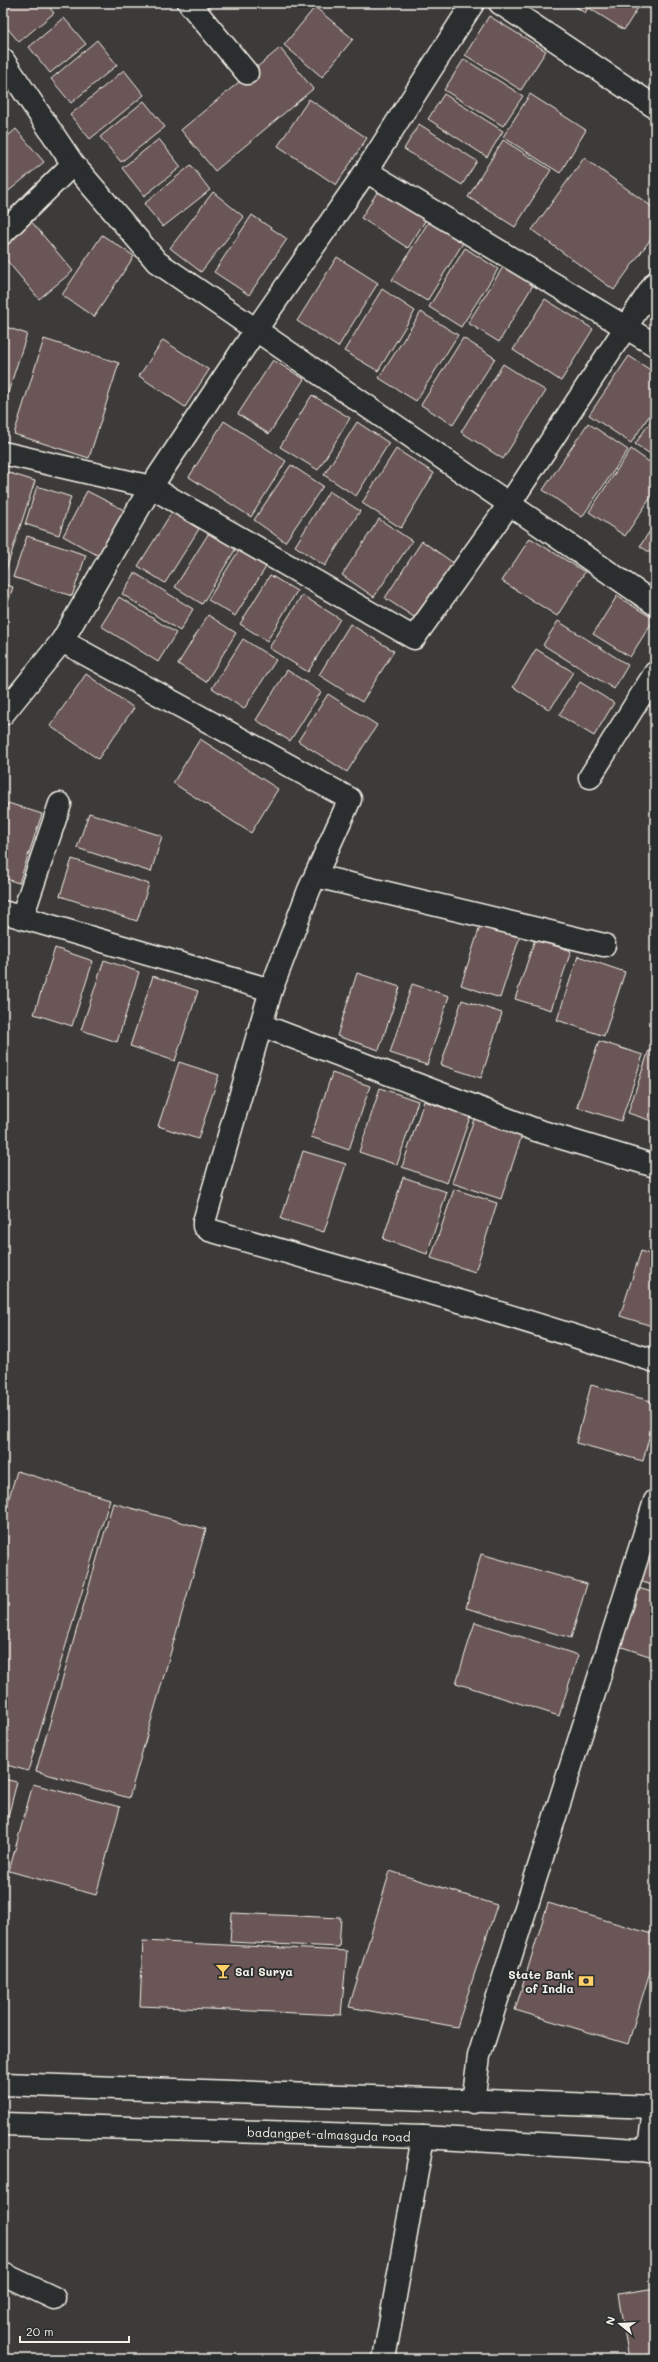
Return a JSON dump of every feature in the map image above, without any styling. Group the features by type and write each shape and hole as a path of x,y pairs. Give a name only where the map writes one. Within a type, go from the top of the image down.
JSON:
{"street":[{"path":"189,3 247,73"},
{"path":"3,714 62,641 151,487 255,331 366,171 473,3"},
{"path":"500,3 655,107"},
{"path":"3,60 73,164 157,262 255,331 655,604"},
{"path":"3,233 73,164"},
{"path":"366,171 655,345"},
{"path":"3,453 151,487 414,638 510,504 625,326 655,283"},
{"path":"62,641 350,798 316,876 271,990 204,1226 209,1230 480,1307 655,1361"},
{"path":"590,777 655,674"},
{"path":"60,804 12,914 271,990"},
{"path":"316,876 604,945"},
{"path":"261,1025 536,1130 655,1166"},
{"path":"473,2102 479,2056 655,1500"},
{"path":"3,2084 473,2102 655,2107 652,2151"},
{"name":"badangpet-almasguda road","path":"3,2124 423,2137 652,2151"},
{"path":"384,2359 423,2137"},
{"path":"3,2274 54,2298"}],"building":[{"path":"14,3 46,3 54,13 19,42 3,23 3,12"},
{"path":"570,3 591,3 585,13"},
{"path":"593,3 641,3 624,30 589,8"},
{"path":"315,7 353,39 322,77 284,45"},
{"path":"489,16 546,51 521,90 465,55"},
{"path":"64,18 86,44 50,73 29,47"},
{"path":"97,40 117,65 71,103 51,79"},
{"path":"280,48 313,89 215,171 181,130"},
{"path":"464,59 523,96 503,126 444,90"},
{"path":"124,70 144,95 90,139 70,115"},
{"path":"444,94 503,131 487,157 428,119"},
{"path":"530,94 586,130 560,173 503,137"},
{"path":"309,99 367,138 336,185 278,146"},
{"path":"144,101 165,127 121,162 100,137"},
{"path":"419,124 477,161 462,185 404,149"},
{"path":"16,129 44,162 5,194 3,140"},
{"path":"159,139 181,167 144,196 122,168"},
{"path":"503,140 551,170 515,227 468,197"},
{"path":"584,158 655,209 655,233 614,290 532,230"},
{"path":"191,165 210,190 163,227 144,204"},
{"path":"383,183 430,213 408,248 361,218"},
{"path":"213,192 244,217 201,272 170,248"},
{"path":"252,215 287,239 249,295 214,272"},
{"path":"30,220 73,271 39,299 3,256 3,243"},
{"path":"429,221 463,243 427,301 392,280"},
{"path":"102,235 134,256 94,317 62,295"},
{"path":"465,248 498,269 461,327 429,307"},
{"path":"337,257 378,283 338,347 297,321"},
{"path":"503,267 533,285 499,342 468,323"},
{"path":"382,289 415,311 378,371 344,351"},
{"path":"545,299 593,329 561,381 513,350"},
{"path":"421,312 458,335 416,401 379,378"},
{"path":"3,326 27,334 3,408"},
{"path":"463,338 495,358 453,425 421,405"},
{"path":"44,339 119,363 89,458 14,434"},
{"path":"163,340 209,370 185,407 139,376"},
{"path":"629,356 655,373 655,407 631,443 589,415"},
{"path":"273,360 304,379 269,434 238,414"},
{"path":"503,364 546,391 503,459 461,432"},
{"path":"312,395 350,418 318,470 280,447"},
{"path":"655,415 655,457 635,444"},
{"path":"224,421 286,461 251,517 189,477"},
{"path":"357,422 389,443 356,496 324,475"},
{"path":"588,423 628,450 582,517 543,490"},
{"path":"396,449 434,473 401,528 362,503"},
{"path":"631,449 655,466 655,491 625,536 589,512"},
{"path":"291,465 323,486 285,542 254,520"},
{"path":"3,471 35,481 5,573 3,572"},
{"path":"37,486 71,497 59,535 25,524"},
{"path":"87,491 124,510 99,556 63,536"},
{"path":"329,491 360,511 325,566 295,546"},
{"path":"172,512 199,529 165,583 138,566"},
{"path":"379,519 412,541 374,597 342,575"},
{"path":"655,523 655,556 640,546"},
{"path":"212,528 238,545 202,604 175,587"},
{"path":"27,536 86,555 72,596 13,577"},
{"path":"530,538 585,572 557,616 502,581"},
{"path":"422,541 455,564 417,619 385,598"},
{"path":"239,550 266,567 235,616 208,600"},
{"path":"135,573 193,609 180,631 122,594"},
{"path":"270,575 297,591 267,641 240,624"},
{"path":"3,584 13,587 3,618"},
{"path":"302,595 340,619 308,672 269,648"},
{"path":"617,596 654,619 630,657 593,634"},
{"path":"119,597 176,633 158,662 101,626"},
{"path":"208,615 236,633 206,682 178,664"},
{"path":"558,621 628,665 614,689 543,645"},
{"path":"350,624 394,651 362,702 319,675"},
{"path":"243,639 276,660 244,709 212,688"},
{"path":"536,649 573,672 550,710 513,687"},
{"path":"287,670 321,692 290,741 256,720"},
{"path":"86,674 134,708 98,759 50,726"},
{"path":"580,682 614,703 594,736 559,715"},
{"path":"328,694 377,725 347,772 298,741"},
{"path":"655,696 655,709 649,706"},
{"path":"200,739 278,789 251,833 173,783"},
{"path":"8,803 42,814 19,883 3,878 3,818"},
{"path":"89,813 162,836 151,872 77,848"},
{"path":"72,859 149,884 137,921 60,896"},
{"path":"483,917 522,930 500,998 461,985"},
{"path":"535,939 571,951 551,1010 515,999"},
{"path":"55,948 93,961 72,1026 34,1014"},
{"path":"578,956 625,972 604,1036 557,1020"},
{"path":"104,960 139,972 117,1042 81,1030"},
{"path":"357,973 400,987 379,1050 337,1036"},
{"path":"153,976 198,991 175,1061 130,1046"},
{"path":"412,984 449,996 427,1065 390,1053"},
{"path":"462,1000 502,1013 481,1078 441,1065"},
{"path":"599,1041 643,1055 621,1121 577,1107"},
{"path":"649,1050 655,1052 655,1122 628,1113"},
{"path":"179,1062 219,1075 198,1139 158,1126"},
{"path":"332,1073 370,1086 349,1150 311,1137"},
{"path":"380,1088 418,1101 397,1165 359,1152"},
{"path":"424,1101 470,1117 447,1183 402,1167"},
{"path":"475,1116 523,1132 501,1199 452,1183"},
{"path":"303,1151 346,1164 324,1232 281,1219"},
{"path":"403,1177 447,1192 427,1254 383,1239"},
{"path":"454,1189 497,1203 475,1272 431,1258"},
{"path":"641,1251 655,1256 655,1327 620,1316"},
{"path":"591,1385 655,1402 655,1414 643,1461 576,1443"},
{"path":"17,1471 110,1499 28,1771 3,1764 3,1518"},
{"path":"113,1503 206,1529 129,1798 36,1771"},
{"path":"655,1526 655,1586 636,1580"},
{"path":"481,1554 587,1584 571,1638 466,1608"},
{"path":"638,1588 655,1593 655,1658 619,1646"},
{"path":"475,1622 578,1655 559,1716 456,1683"},
{"path":"3,1779 17,1782 3,1836"},
{"path":"33,1784 120,1807 96,1895 9,1871"},
{"path":"390,1871 497,1905 457,2027 349,2007"},
{"path":"548,1903 655,1935 655,1955 628,2044 515,2010"},
{"path":"232,1913 341,1918 339,1947 230,1942"},
{"path":"143,1941 347,1951 341,2015 140,2006"},
{"path":"655,2288 655,2359 629,2359 618,2294"}],"place":[{"name":"Sai Surya","path":"223,1971"},
{"name":"State Bank of India","path":"586,1981"}]}
